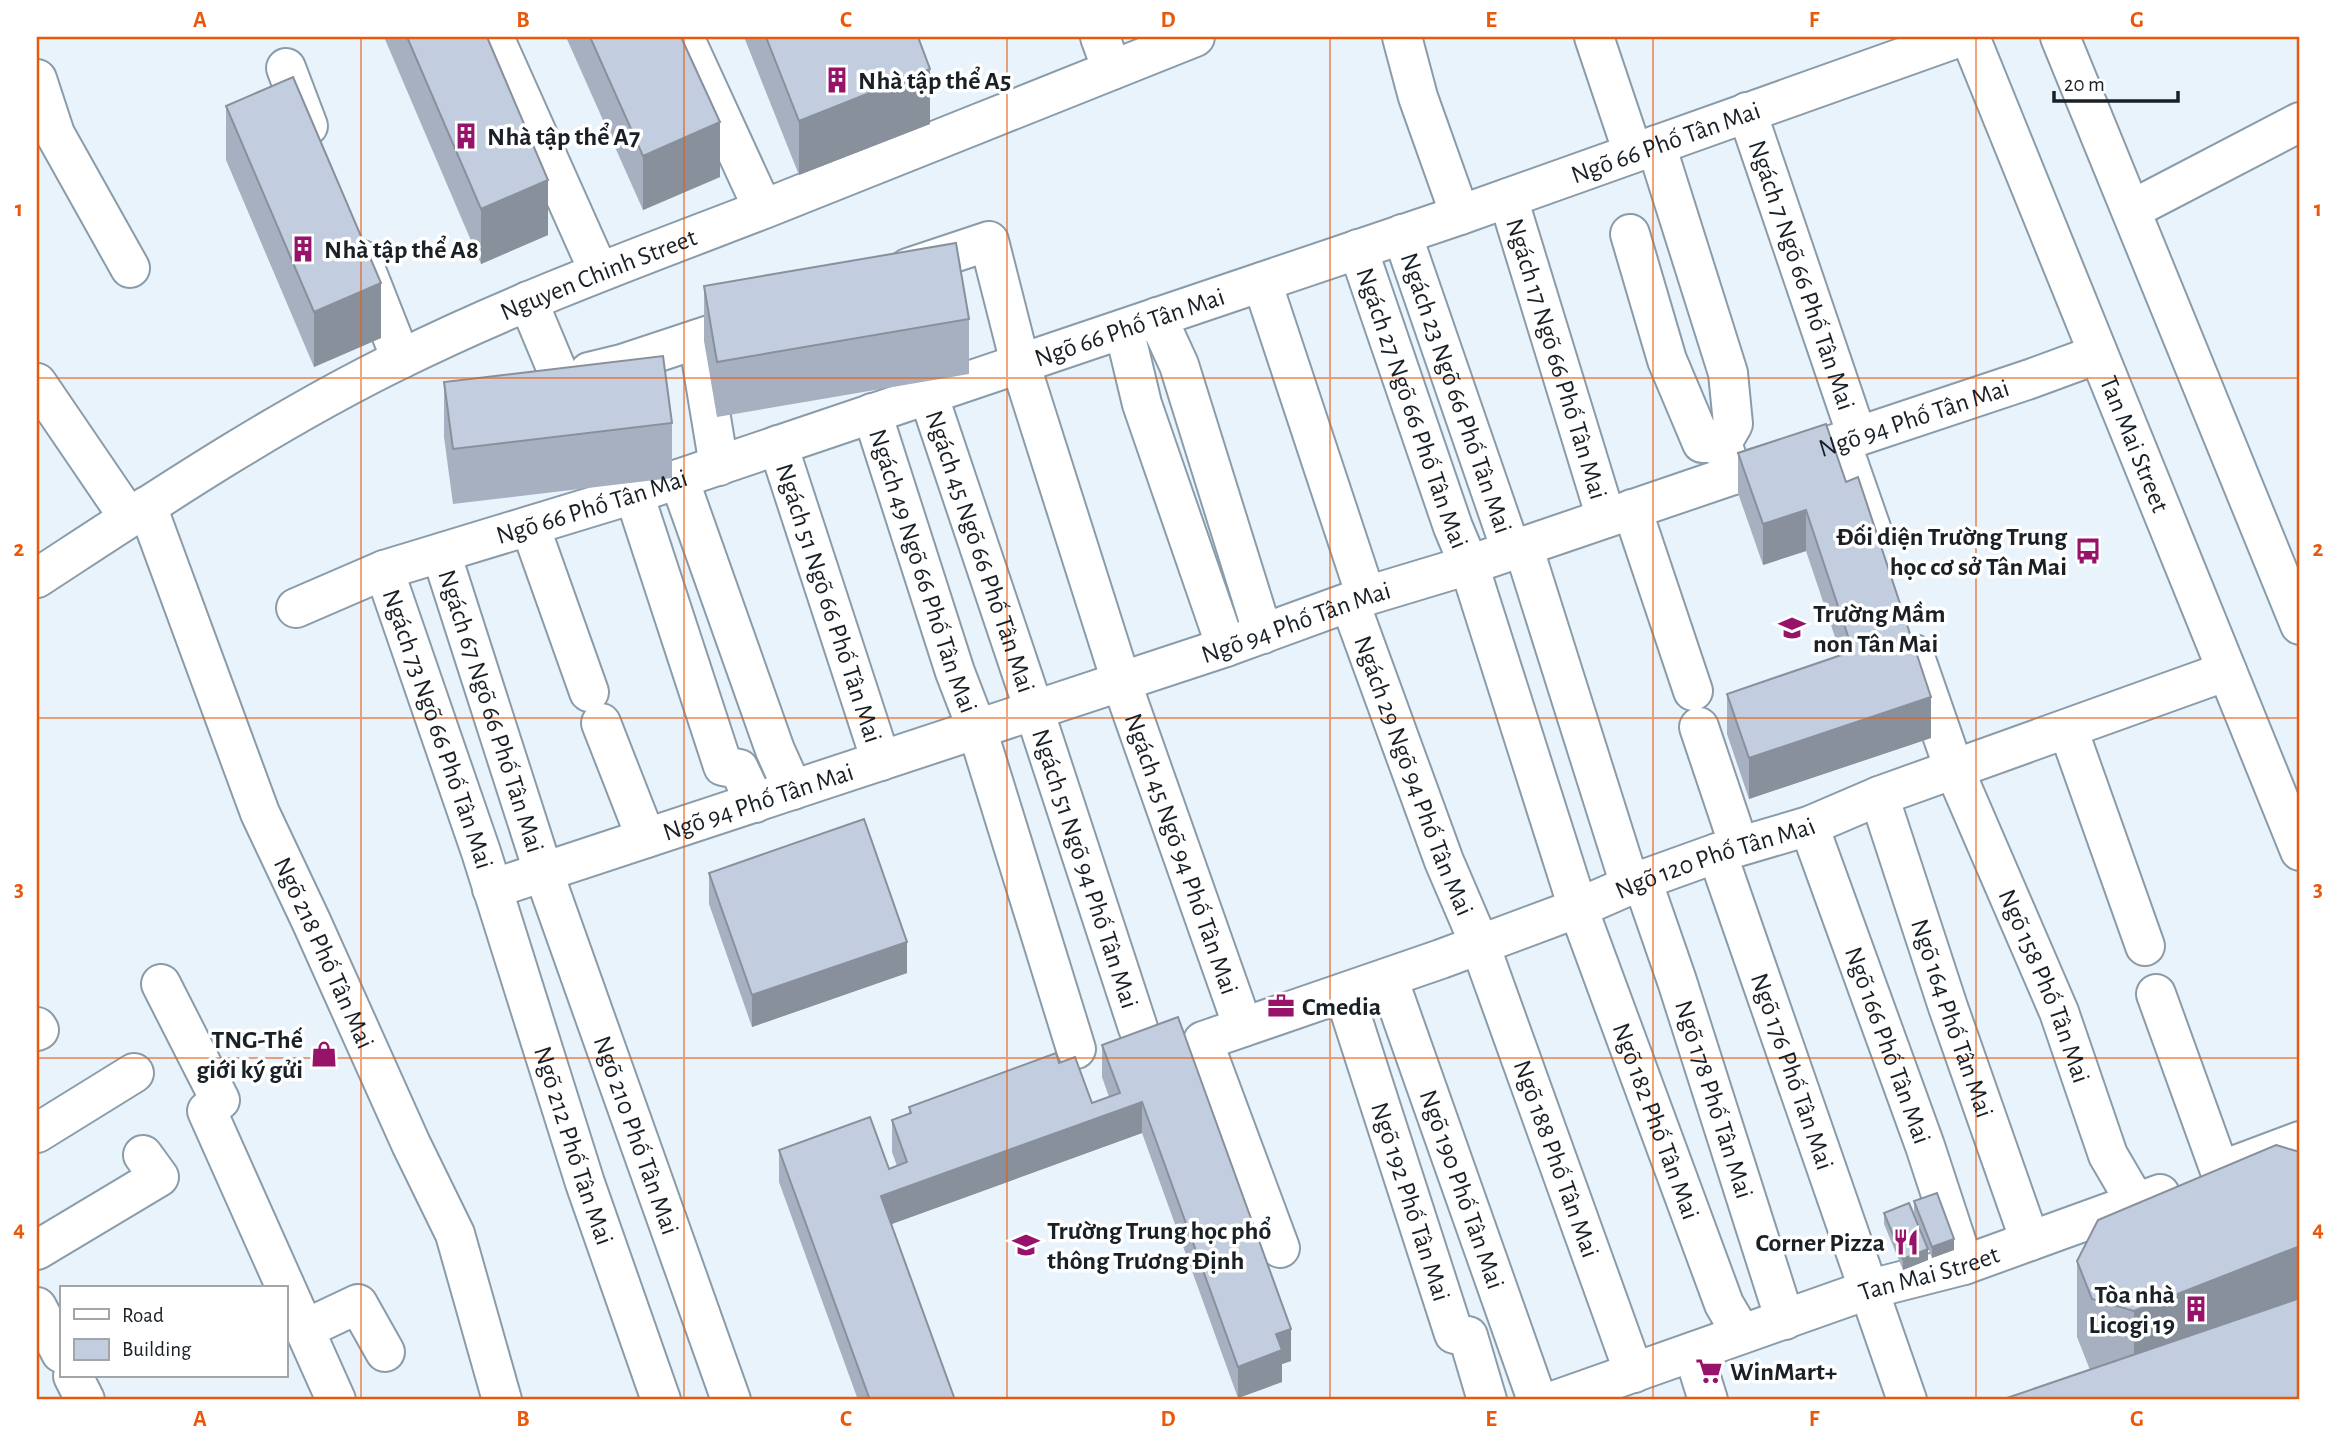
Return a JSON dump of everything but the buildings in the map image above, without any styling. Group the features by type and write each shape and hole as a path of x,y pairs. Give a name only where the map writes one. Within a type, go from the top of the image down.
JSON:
{"street":[{"path":"494,37 599,272"},
{"path":"684,37 763,209"},
{"name":"Nguyen Chinh Street","path":"37,578 138,512 318,403 401,359 528,301 763,209 1106,53 1195,37"},
{"path":"1402,37 1418,97 1460,215"},
{"path":"1594,37 1645,149 1728,373 1733,424 1728,459 1702,443 1667,360 1630,234"},
{"name":"Ngõ 66 Phố Tân Mai","path":"296,608 384,570 634,495 1460,215 1960,37"},
{"name":"Tan Mai Street","path":"1970,37 2300,851"},
{"path":"2060,37 2300,625"},
{"path":"286,68 321,156"},
{"path":"37,79 55,134 130,268"},
{"name":"Ngách 7 Ngõ 66 Phố Tân Mai","path":"1747,112 1849,439 1882,560"},
{"path":"2131,211 2300,122"},
{"name":"Ngách 17 Ngõ 66 Phố Tân Mai","path":"1508,198 1619,514 1696,709"},
{"path":"351,232 401,359"},
{"name":"Ngách 23 Ngõ 66 Phố Tân Mai","path":"1402,234 1636,883"},
{"name":"Ngách 45 Ngõ 94 Phố Tân Mai","path":"870,281 989,241 1020,363 1121,681 1243,1027"},
{"name":"Ngách 27 Ngõ 66 Phố Tân Mai","path":"1358,249 1453,527 1469,565 1578,908"},
{"name":"Ngách 29 Ngõ 94 Phố Tân Mai","path":"1262,282 1358,599 1444,862 1480,945"},
{"path":"528,301 565,397"},
{"path":"521,390 565,397 622,364 791,308"},
{"path":"1140,323 1179,365 1262,634"},
{"path":"1140,323 1142,404 1226,647"},
{"path":"698,339 719,466"},
{"name":"Ngõ 94 Phố Tân Mai","path":"492,889 1226,647 1358,599 1619,514 1728,459 1849,439 2098,354"},
{"name":"Ngõ 218 Phố Tân Mai","path":"39,391 138,512 260,813 455,1234 502,1400"},
{"name":"Ngách 45 Ngõ 66 Phố Tân Mai","path":"928,394 1034,710"},
{"name":"Ngách 49 Ngõ 66 Phố Tân Mai","path":"872,413 954,672 977,729 1076,1049"},
{"name":"Ngách 51 Ngõ 66 Phố Tân Mai","path":"778,445 881,761"},
{"path":"679,479 775,750 793,790"},
{"path":"634,495 723,766 739,769 755,803"},
{"path":"530,526 595,708 646,838"},
{"name":"Ngách 67 Ngõ 66 Phố Tân Mai","path":"441,553 542,871"},
{"name":"Ngách 73 Ngõ 66 Phố Tân Mai","path":"384,570 492,889"},
{"name":"Ngõ 158 Phố Tân Mai","path":"1904,625 1954,769 2059,1012 2108,1155 2136,1203"},
{"name":"Ngõ 120 Phố Tân Mai","path":"1280,1248 1203,1041 1480,945 1728,849 1809,826 1879,796 2227,671"},
{"name":"Ngõ 176 Phố Tân Mai","path":"1696,709 1728,849 1907,1400"},
{"name":"Ngách 51 Ngõ 94 Phố Tân Mai","path":"1034,710 1139,1028"},
{"path":"2068,729 2145,946"},
{"name":"Ngõ 164 Phố Tân Mai","path":"1879,796 1948,1007 2030,1241"},
{"name":"Ngõ 166 Phố Tân Mai","path":"1809,826 1925,1146 1964,1265"},
{"name":"Ngõ 210 Phố Tân Mai","path":"542,871 731,1400"},
{"name":"Ngõ 178 Phố Tân Mai","path":"1636,883 1677,981 1785,1320"},
{"name":"Ngõ 212 Phố Tân Mai","path":"492,889 585,1183 661,1400"},
{"name":"Ngõ 182 Phố Tân Mai","path":"1578,908 1724,1304 1741,1333"},
{"name":"Ngõ 188 Phố Tân Mai","path":"1480,945 1634,1373"},
{"name":"Ngõ 190 Phố Tân Mai","path":"1388,978 1537,1400"},
{"path":"161,984 220,1100 207,1111 286,1286"},
{"name":"Ngõ 192 Phố Tân Mai","path":"1344,993 1454,1334 1468,1336 1487,1400"},
{"path":"2156,994 2220,1171"},
{"path":"37,1133 134,1073"},
{"name":"Tan Mai Street","path":"1556,1400 1870,1289 1964,1265 2300,1141"},
{"path":"37,1250 159,1177 143,1155"},
{"path":"287,1289 337,1400"},
{"path":"305,1329 358,1304 385,1352"},
{"path":"37,1307 60,1351"},
{"path":"1693,1352 1708,1400"},
{"path":"37,1373 60,1362"},
{"path":"74,1378 85,1400"}],"place":[{"name":"Nhà tập thể A5","path":"837,80"},
{"name":"Nhà tập thể A7","path":"466,136"},
{"name":"Nhà tập thể A8","path":"303,249"},
{"name":"Đối diện Trường Trung học cơ sở Tân Mai","path":"2088,551"},
{"name":"Trường Mầm non Tân Mai","path":"1792,628"},
{"name":"Cmedia","path":"1281,1006"},
{"name":"TNG-Thế giới ký gửi","path":"324,1054"},
{"name":"Corner Pizza","path":"1906,1242"},
{"name":"Trường Trung học phổ thông Trương Định","path":"1026,1245"},
{"name":"Tòa nhà Licogi 19","path":"2196,1309"},
{"name":"WinMart+","path":"1709,1371"}]}
